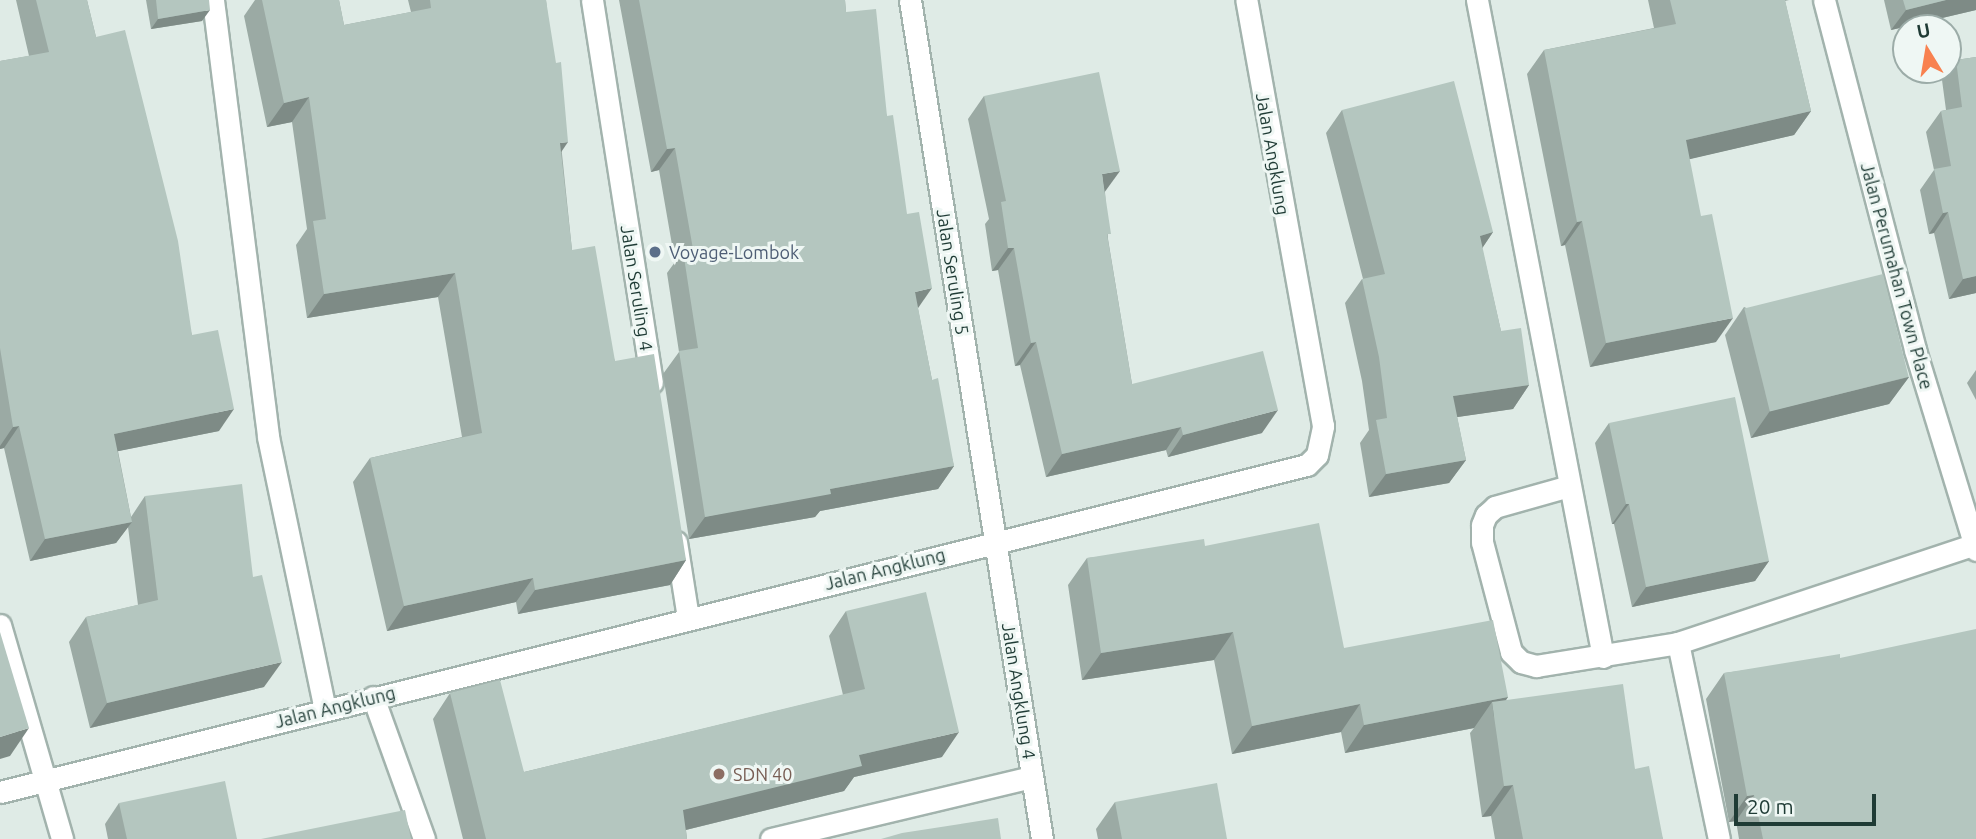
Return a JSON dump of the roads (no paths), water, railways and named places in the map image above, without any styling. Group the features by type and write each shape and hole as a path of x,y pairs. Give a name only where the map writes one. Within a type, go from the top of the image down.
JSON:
{"street":[{"path":"213,0 268,437 325,709"},
{"name":"Jalan Seruling 4","path":"592,0 654,398"},
{"name":"Jalan Seruling 5","path":"910,0 995,544"},
{"name":"Jalan Angklung","path":"0,792 908,562 995,544 1296,469 1317,455 1323,426 1245,0"},
{"path":"1477,0 1603,657"},
{"name":"Jalan Perumahan Town Place","path":"1824,0 1915,350 1975,546"},
{"path":"1569,486 1495,507 1486,514 1482,542 1511,652 1521,662 1536,666 1678,643 1975,546"},
{"path":"673,522 688,618"},
{"name":"Jalan Angklung 4","path":"995,544 1042,839"},
{"path":"0,625 62,839"},
{"path":"1678,643 1719,839"},
{"path":"373,697 424,839"},
{"path":"771,839 1032,777"}],"place":[{"name":"Voyage-Lombok","path":"655,252"},
{"name":"SDN 40","path":"719,774"}]}
